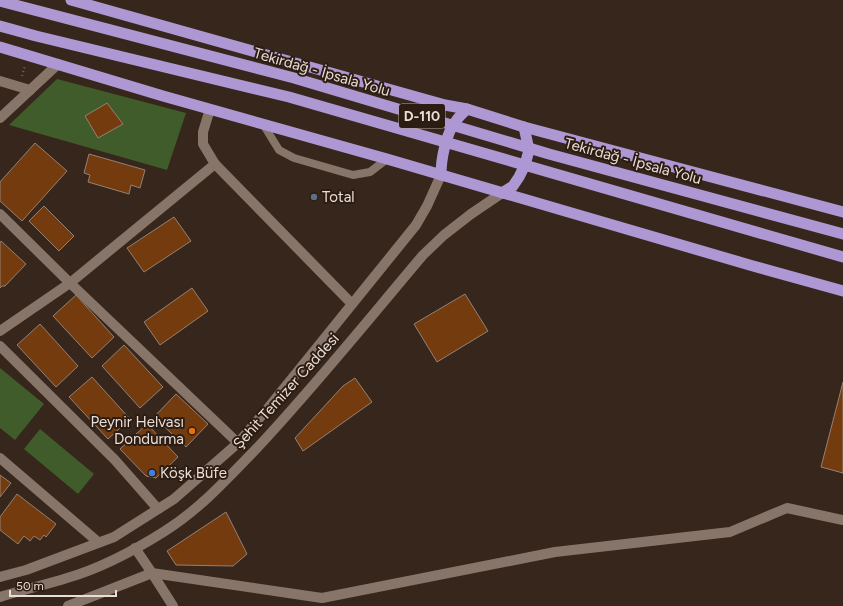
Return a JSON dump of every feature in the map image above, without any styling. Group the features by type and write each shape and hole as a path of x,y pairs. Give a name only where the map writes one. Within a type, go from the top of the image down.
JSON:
{"highway":[{"path":"72,0 445,106 467,109 524,127 843,212"},
{"name":"Tekirdağ - İpsala Yolu","path":"0,1 294,78 549,154 843,234"},
{"name":"D-110","path":"0,26 43,38 289,97 843,257"},
{"path":"0,47 163,96 843,291"},
{"path":"441,175 441,165 449,134 455,121 467,109"},
{"path":"502,193 513,186 525,165 529,150 524,127"}],"street":[{"path":"0,118 58,64"},
{"path":"0,81 30,90"},
{"path":"210,109 203,132 203,144 215,164 352,304"},
{"path":"0,331 70,283 215,164"},
{"name":"Şehit Temizer Caddesi","path":"0,577 26,570 114,537 174,499 238,443 274,401 416,225 428,206 441,175"},
{"name":"Şehit Temizer Caddesi","path":"0,597 68,578 105,564 166,530 198,507 286,417 423,255 449,231 502,193"},
{"path":"0,214 238,443"},
{"path":"0,346 115,460 158,509"},
{"path":"0,458 98,542"},
{"path":"68,606 152,573 322,598 555,552 730,532 787,508 843,520"},
{"path":"135,548 173,606"}],"lane":[{"path":"263,124 279,150 294,158 353,175 370,172 387,159"}],"green space":[{"path":"57,79 186,113 167,170 9,125"},
{"path":"0,368 44,404 15,440 0,428"},
{"path":"40,429 94,474 78,494 24,449"}],"building":[{"path":"107,103 123,124 98,138 85,116"},
{"path":"35,143 67,171 22,221 0,201 0,182"},
{"path":"89,154 145,170 140,188 131,185 129,194 88,182 90,175 84,173"},
{"path":"44,206 74,236 59,251 29,221"},
{"path":"174,217 191,241 144,272 127,248"},
{"path":"1,241 26,264 5,286 0,288 0,243"},
{"path":"192,288 208,311 160,345 144,322"},
{"path":"465,294 488,331 437,362 414,324"},
{"path":"76,295 114,337 92,358 53,316"},
{"path":"40,324 78,366 56,387 17,345"},
{"path":"124,345 163,387 140,408 102,366"},
{"path":"92,377 130,419 108,439 69,397"},
{"path":"355,378 372,402 303,451 295,438 343,386"},
{"path":"843,382 843,473 821,467"},
{"path":"176,394 208,424 186,447 154,417"},
{"path":"147,424 178,457 156,478 146,476 120,449"},
{"path":"0,475 11,483 0,497"},
{"path":"17,494 56,524 46,537 44,535 40,540 34,536 30,541 24,536 18,544 0,530 0,517"},
{"path":"226,512 247,554 233,566 176,565 167,551"}],"place":[{"name":"Total","path":"314,197"},
{"name":"Peynir Helvası Dondurma","path":"192,431"},
{"name":"Köşk Büfe","path":"152,473"}]}
